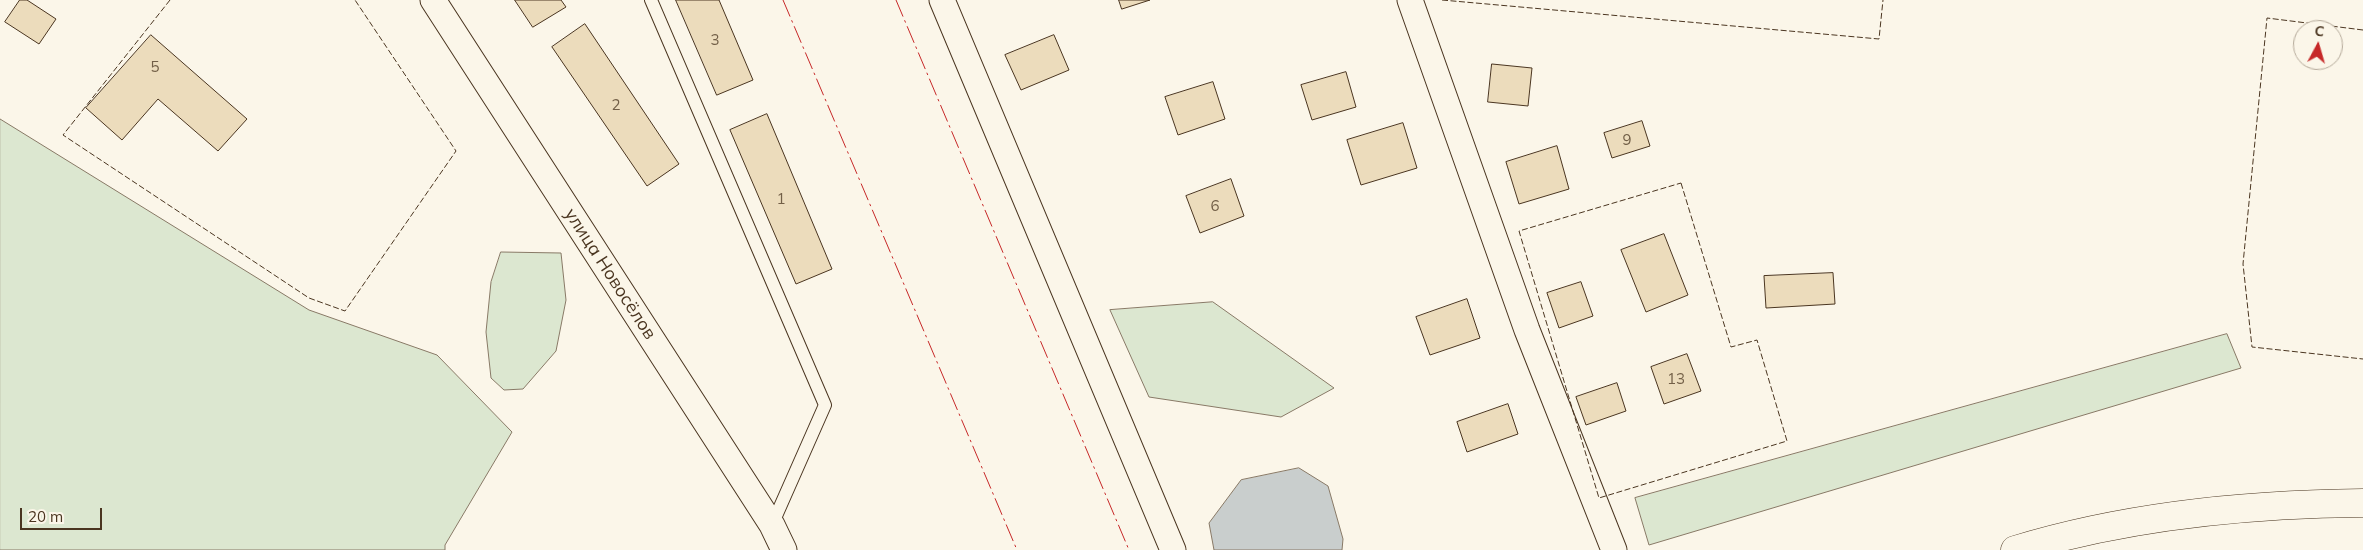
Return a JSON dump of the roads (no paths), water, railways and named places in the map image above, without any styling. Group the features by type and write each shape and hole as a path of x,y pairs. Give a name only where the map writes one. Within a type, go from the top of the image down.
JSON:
{"street":[{"name":"улица Новосёлов","path":"433,0 772,525 784,550"},
{"path":"942,0 1173,550"},
{"path":"1410,0 1527,330 1614,550"},
{"path":"2015,550 2103,529 2172,517 2309,504 2363,503"}],"lane":[{"path":"651,0 825,405 772,525"}]}
